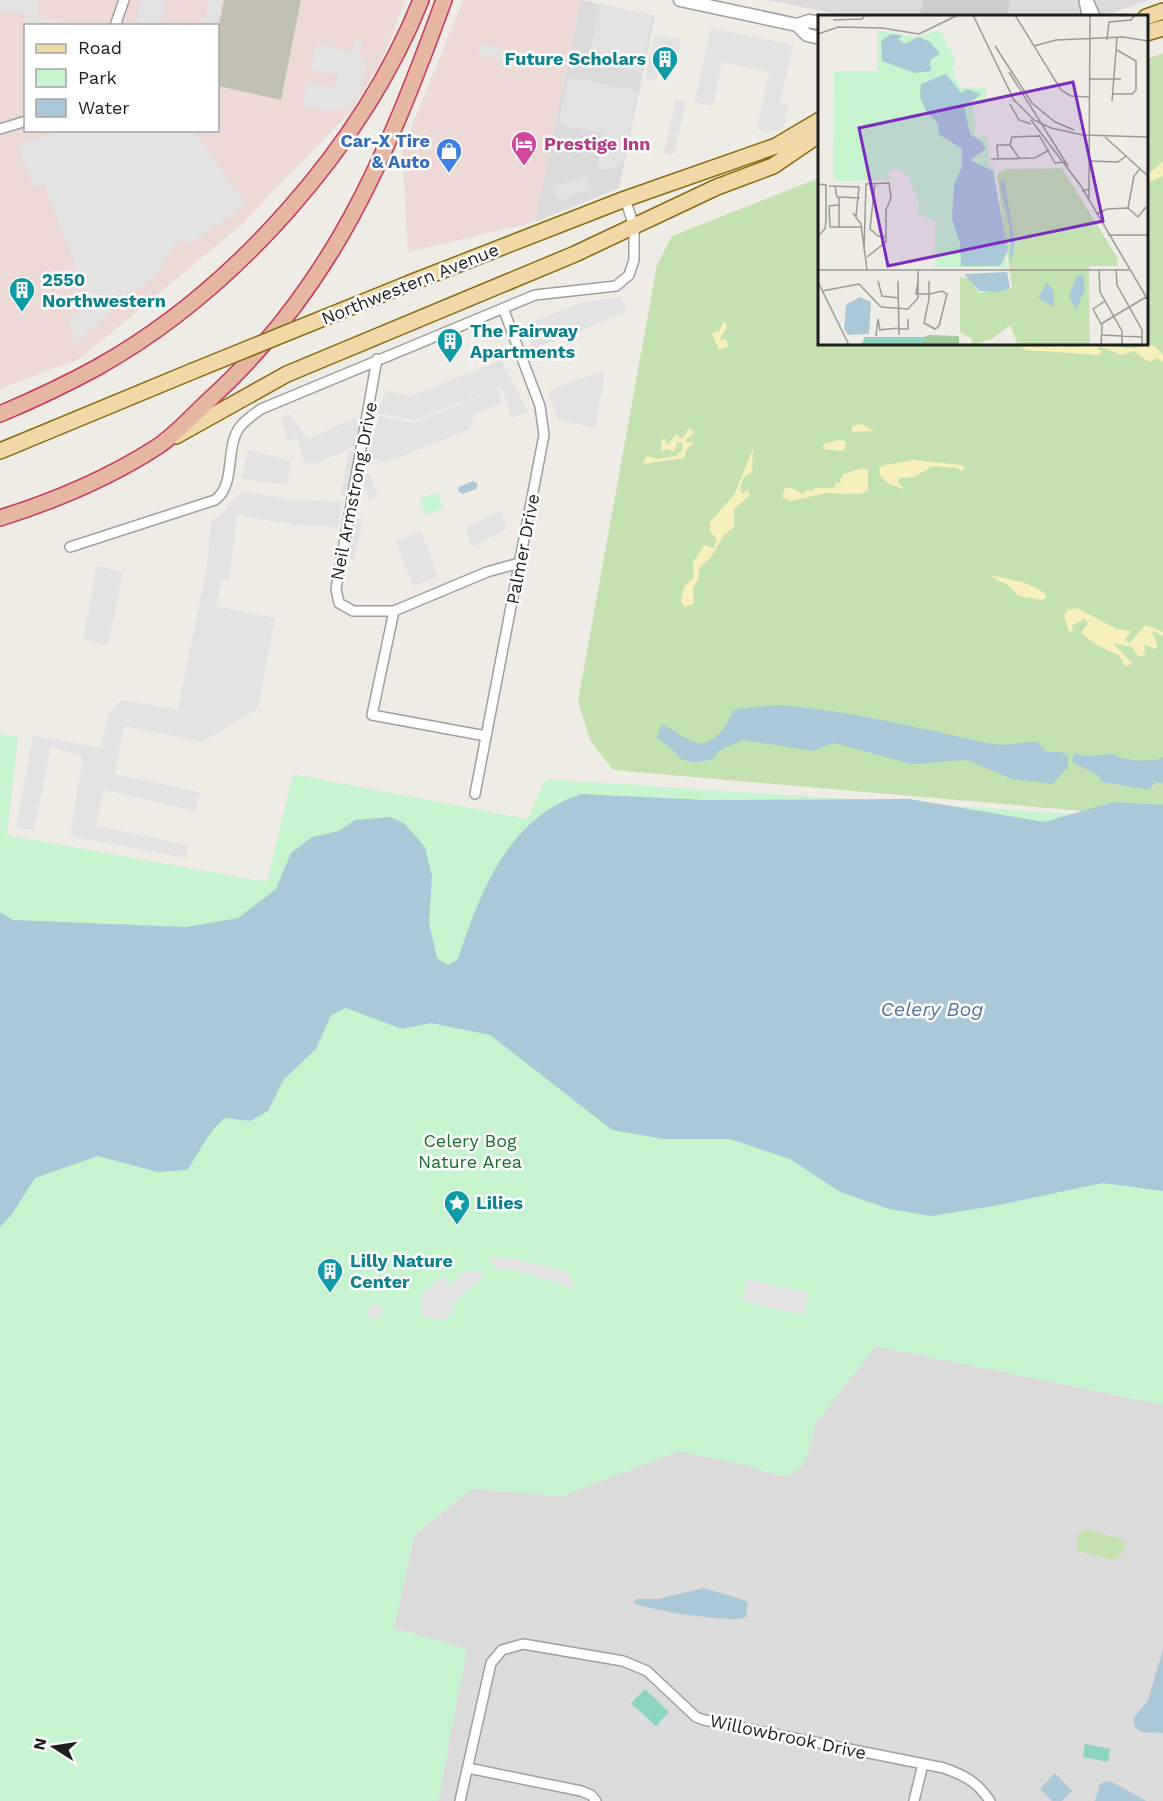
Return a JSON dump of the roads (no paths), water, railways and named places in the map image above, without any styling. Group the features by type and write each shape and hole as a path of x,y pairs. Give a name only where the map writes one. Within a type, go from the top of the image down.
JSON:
{"highway":[{"path":"0,414 99,366 147,335 209,288 286,213 318,177 384,79 408,33 421,0"},
{"path":"0,518 49,502 97,480 158,447 255,356 291,314 331,256 369,186 444,0"}],"main road":[{"path":"1148,15 1163,11"},
{"path":"1148,32 1163,28"},
{"name":"Northwestern Avenue","path":"0,451 410,283 626,199 776,146 818,121"},
{"name":"Northwestern Avenue","path":"158,447 287,374 575,254 717,187 773,166 818,135"}],"street":[{"path":"116,24 124,0"},
{"path":"680,0 798,25 808,21 818,23"},
{"path":"1083,0 1087,15"},
{"path":"1088,0 1095,15"},
{"path":"798,25 807,35 818,38"},
{"path":"0,129 24,122"},
{"path":"70,547 215,500 220,496 226,484 233,440 249,417 287,398 377,359 543,293 616,286 632,269 634,226 626,199"},
{"name":"Palmer Drive","path":"475,794 544,435 540,406 503,308"},
{"name":"Neil Armstrong Drive","path":"377,359 336,589 339,603 353,611 394,611"},
{"path":"486,736 372,715 394,611 487,572 519,563"},
{"name":"Willowbrook Drive","path":"460,1801 491,1663 502,1650 523,1644 623,1661 637,1666 647,1671 696,1717 704,1720 923,1764 968,1776 980,1785 990,1801"},
{"path":"914,1801 923,1764"},
{"path":"468,1768 581,1791 591,1795 596,1801"}],"water":[{"path":"473,481 478,484 476,489 463,494 458,491 459,487"},
{"path":"776,705 831,711 993,744 1038,742 1046,752 1062,752 1068,756 1068,767 1053,784 1012,779 967,760 911,764 834,743 814,751 743,740 719,751 712,760 692,762 681,759 657,738 661,725 664,725 689,740 703,743 718,735 736,709"},
{"path":"1074,753 1086,756 1113,754 1138,760 1163,757 1163,783 1155,782 1150,790 1102,782 1098,775 1072,762"},
{"name":"Celery Bog","path":"581,794 705,800 909,799 1044,822 1114,802 1163,805 1163,1191 1103,1183 994,1206 931,1216 889,1209 840,1192 790,1159 730,1139 664,1139 612,1130 490,1035 431,1023 402,1029 346,1008 331,1015 316,1049 284,1079 268,1111 250,1121 225,1118 209,1136 187,1170 158,1172 98,1156 35,1178 12,1214 0,1227 0,912 13,920 186,927 238,918 276,889 291,853 312,837 339,831 355,820 390,817 405,824 425,847 432,876 429,923 437,958 448,965 458,959 488,884 500,860 516,839 555,805"},
{"path":"704,1588 744,1600 748,1603 746,1617 725,1619 691,1615 633,1603 636,1599 658,1599"},
{"path":"1163,1649 1163,1733 1142,1732 1135,1728 1133,1719 1148,1700"},
{"path":"1055,1773 1072,1791 1062,1801 1052,1801 1040,1789"},
{"path":"1106,1781 1146,1801 1095,1801 1100,1784"}],"place":[{"name":"Future Scholars","path":"665,82"},
{"name":"Prestige Inn","path":"524,167"},
{"name":"Car-X Tire & Auto","path":"449,174"},
{"name":"2550 Northwestern","path":"22,313"},
{"name":"The Fairway Apartments","path":"450,364"},
{"name":"Lilies","path":"457,1226"},
{"name":"Lilly Nature Center","path":"330,1294"}],"park label":[{"name":"Celery Bog Nature Area","path":"470,1151"}]}
